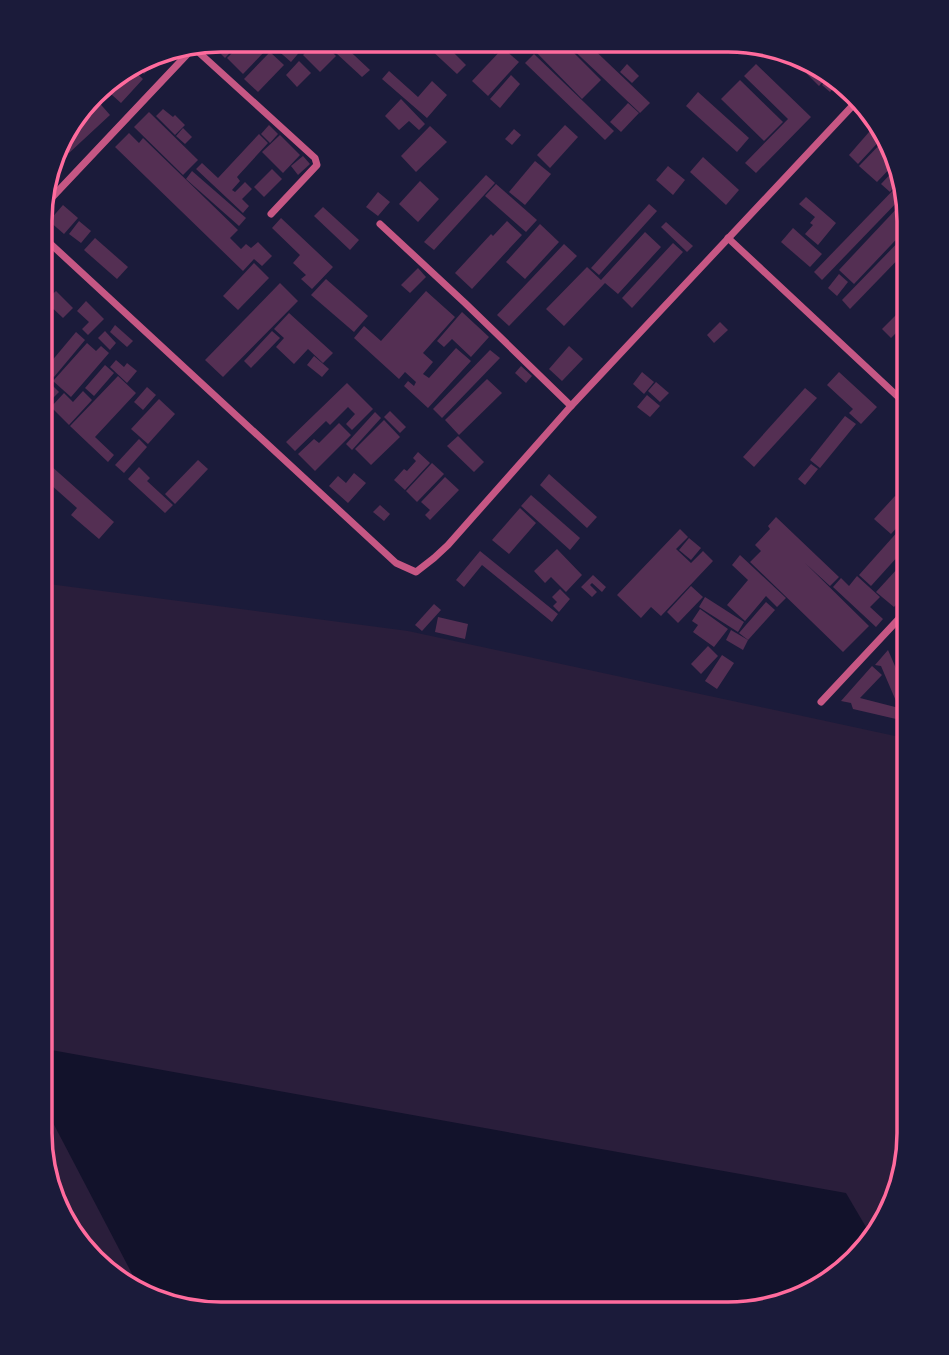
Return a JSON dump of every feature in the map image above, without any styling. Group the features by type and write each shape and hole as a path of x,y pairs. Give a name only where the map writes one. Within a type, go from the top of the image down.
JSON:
{"street":[{"path":"203,54 315,158 317,165 271,214"},
{"path":"55,194 185,57"},
{"path":"52,245 396,563 416,572 448,545 571,406 852,107"},
{"path":"380,224 571,406"},
{"path":"728,238 897,396"},
{"path":"821,702 897,621"}],"shaded area":[{"path":"52,584 408,631 896,736 896,1145 893,1167 888,1188 868,1227 839,1261 821,1274 782,1294 750,1301 728,1302 199,1301 157,1290 137,1280 102,1253 81,1227 61,1188 52,1134"},
{"path":"52,1050 846,1193 867,1229 839,1261 821,1274 782,1294 750,1301 221,1302 178,1297 134,1278 52,1121"}],"building":[{"path":"219,52 231,52 225,58"},
{"path":"233,52 264,52 243,74 227,58"},
{"path":"270,52 284,65 258,92 244,79"},
{"path":"280,52 300,52 291,62"},
{"path":"306,52 332,52 336,56 320,72 303,55"},
{"path":"335,52 351,52 370,70 362,77"},
{"path":"433,52 453,52 466,65 457,74"},
{"path":"499,52 508,52 519,62 488,96 472,81"},
{"path":"536,52 573,52 601,80 582,99"},
{"path":"576,52 597,52 650,103 640,113"},
{"path":"534,54 614,131 605,140 525,63"},
{"path":"299,61 311,73 297,87 286,75"},
{"path":"627,64 639,76 632,83 620,72"},
{"path":"756,64 811,117 756,173 745,163 788,119 744,76"},
{"path":"389,71 418,97 432,81 447,95 427,118 382,79"},
{"path":"804,71 823,82 819,86"},
{"path":"138,74 143,79 121,103 111,94"},
{"path":"511,75 520,84 500,108 490,99"},
{"path":"740,80 783,122 764,141 721,99"},
{"path":"824,83 832,89 830,92 822,85"},
{"path":"698,92 749,138 737,152 686,106"},
{"path":"401,99 425,124 419,130 409,121 399,130 385,116"},
{"path":"628,103 639,113 621,132 610,122"},
{"path":"100,104 110,115 69,153 75,137"},
{"path":"163,109 173,117 175,115 185,125 175,135 156,116"},
{"path":"149,112 198,160 183,175 134,127"},
{"path":"269,125 278,134 270,143 261,134"},
{"path":"565,125 578,137 550,168 537,155"},
{"path":"430,126 447,142 416,172 401,156"},
{"path":"183,128 192,137 185,144 176,136"},
{"path":"514,129 521,135 512,145 505,139"},
{"path":"870,131 877,144 858,164 849,155"},
{"path":"129,133 139,143 143,138 238,230 230,238 241,249 246,244 251,248 258,242 272,256 262,266 254,259 243,271 115,147"},
{"path":"259,134 268,143 237,177 240,181 232,190 235,192 245,182 252,189 242,199 249,206 243,213 196,169 202,163 218,178"},
{"path":"280,135 300,155 283,173 262,152"},
{"path":"878,146 889,170 877,182 859,166"},
{"path":"303,156 310,164 298,175 291,166"},
{"path":"703,157 739,190 726,205 690,172"},
{"path":"535,161 551,174 525,205 509,192"},
{"path":"668,166 685,180 673,195 656,180"},
{"path":"272,169 282,179 264,197 254,187"},
{"path":"192,171 246,218 239,226 186,179"},
{"path":"486,175 495,183 434,250 424,242"},
{"path":"890,175 893,188 890,192 881,184"},
{"path":"420,181 439,199 418,222 399,204"},
{"path":"496,184 537,220 526,232 485,196"},
{"path":"893,190 895,204 822,280 814,272"},
{"path":"378,192 390,202 378,216 366,207"},
{"path":"806,197 836,223 818,245 805,234 813,225 810,223 815,217 799,204"},
{"path":"649,204 657,211 599,275 591,268"},
{"path":"63,205 78,218 64,234 52,224 52,217"},
{"path":"323,207 359,240 350,250 314,216"},
{"path":"896,209 897,239 854,284 839,270"},
{"path":"281,218 333,267 312,289 301,279 306,275 293,263 300,255 272,228"},
{"path":"79,221 91,231 81,243 69,234"},
{"path":"507,221 522,235 472,289 455,273 491,234 493,236"},
{"path":"666,222 693,246 687,252 661,227"},
{"path":"540,224 559,242 525,279 506,262"},
{"path":"793,228 822,254 810,267 781,242"},
{"path":"645,232 661,247 618,294 605,283 564,326 546,309 587,267 601,280"},
{"path":"95,238 128,267 117,279 84,250"},
{"path":"673,243 683,252 632,308 622,298"},
{"path":"897,243 897,260 850,309 842,300"},
{"path":"564,244 577,256 509,326 497,315"},
{"path":"254,263 269,278 238,310 223,296"},
{"path":"418,268 426,277 410,293 401,285"},
{"path":"839,274 848,282 837,296 828,288"},
{"path":"326,279 368,316 354,332 311,295"},
{"path":"280,283 298,301 223,377 205,360"},
{"path":"56,291 73,308 63,318 52,308 52,295"},
{"path":"426,291 455,317 423,353 433,362 423,374 429,378 456,348 471,361 428,408 404,386 408,381 414,386 416,382 405,372 399,379 354,338 364,326 381,341"},
{"path":"86,301 104,319 88,335 82,329 89,322 77,311"},
{"path":"462,312 489,337 471,357 452,339 444,347 437,341"},
{"path":"289,313 333,353 323,363 308,349 294,364 276,347 284,338 274,329"},
{"path":"897,314 897,332 891,338 882,329"},
{"path":"720,322 728,330 714,343 707,335"},
{"path":"115,325 133,341 127,347 110,332"},
{"path":"105,331 116,343 110,350 98,338"},
{"path":"272,331 280,338 251,368 244,361"},
{"path":"76,332 85,340 54,377 52,361"},
{"path":"87,343 96,351 101,346 109,353 71,397 53,381"},
{"path":"569,346 583,359 562,381 549,369"},
{"path":"490,350 500,358 442,418 433,409"},
{"path":"314,356 329,369 322,377 307,365"},
{"path":"116,360 124,367 127,363 137,371 127,383 110,367"},
{"path":"105,365 114,373 94,396 85,388"},
{"path":"521,366 532,376 526,383 515,373"},
{"path":"642,372 654,382 644,394 633,384"},
{"path":"839,372 877,407 861,424 849,413 853,409 827,385"},
{"path":"118,376 136,393 95,437 114,455 108,462 70,426"},
{"path":"487,379 502,393 459,435 445,420"},
{"path":"656,382 669,393 660,402 648,391"},
{"path":"347,383 373,409 352,430 346,424 355,414 348,407 330,425 326,421 295,451 286,442"},
{"path":"52,385 59,392 52,399"},
{"path":"147,387 156,395 143,410 134,402"},
{"path":"805,388 817,398 754,467 743,457"},
{"path":"83,391 92,400 69,425 52,406 64,393 73,402"},
{"path":"647,395 660,406 650,417 637,407"},
{"path":"159,399 175,414 148,444 131,429"},
{"path":"390,411 406,427 400,433 384,417"},
{"path":"375,412 381,418 352,450 346,444"},
{"path":"845,416 856,424 820,468 810,460"},
{"path":"384,420 400,437 371,465 355,449"},
{"path":"339,423 351,435 315,471 298,454 314,439 319,443"},
{"path":"458,436 484,462 474,472 447,446"},
{"path":"139,439 147,447 124,473 115,465"},
{"path":"418,452 430,463 405,490 394,480 416,461 413,458"},
{"path":"198,460 208,469 175,504 165,494"},
{"path":"432,463 444,474 417,502 406,491"},
{"path":"811,464 818,469 805,485 798,479"},
{"path":"52,467 114,522 99,539 71,515 77,508 52,486"},
{"path":"139,467 150,478 147,481 173,505 165,513 128,479"},
{"path":"354,473 366,483 348,503 329,486 338,476 346,483"},
{"path":"549,474 597,517 587,528 540,485"},
{"path":"445,477 459,490 430,520 425,515 430,510 421,502"},
{"path":"531,495 580,538 570,550 521,506"},
{"path":"895,496 897,497 897,528 891,534 874,519"},
{"path":"380,505 390,514 384,521 373,512"},
{"path":"520,508 536,523 509,554 492,540"},
{"path":"776,517 839,577 830,586 805,563 869,626 843,652 750,562 761,551 755,545 770,529 768,526"},
{"path":"680,529 688,537 676,549 691,563 703,551 713,561 661,616 651,607 641,618 617,595"},
{"path":"897,533 897,558 871,586 859,575"},
{"path":"689,538 701,548 691,560 679,550"},
{"path":"557,549 582,575 566,592 551,577 545,583 534,571"},
{"path":"480,551 558,614 552,622 482,565 464,587 456,580"},
{"path":"740,555 786,598 777,607 766,596 745,621 727,605 748,580 732,565"},
{"path":"897,570 897,604 894,607 876,592"},
{"path":"593,575 606,587 602,592 592,583 590,585 597,592 592,597 581,587"},
{"path":"857,576 880,597 870,607 883,619 876,627 833,587 841,578 849,586"},
{"path":"691,586 703,597 678,623 667,612"},
{"path":"560,589 570,599 559,612 553,606 557,602 552,597"},
{"path":"705,597 744,622 738,632 699,607"},
{"path":"766,602 775,610 748,640 739,633"},
{"path":"434,604 441,610 422,631 415,625"},
{"path":"700,609 728,629 714,647 693,632 698,625 692,621"},
{"path":"438,617 468,624 465,639 435,632"},
{"path":"731,630 748,640 743,650 726,640"},
{"path":"708,646 718,656 701,674 691,664"},
{"path":"888,650 897,669 896,702 881,666 875,665"},
{"path":"722,655 734,663 717,689 705,681"},
{"path":"872,666 882,675 860,698 896,707 896,719 853,709 851,703 841,701"}]}
